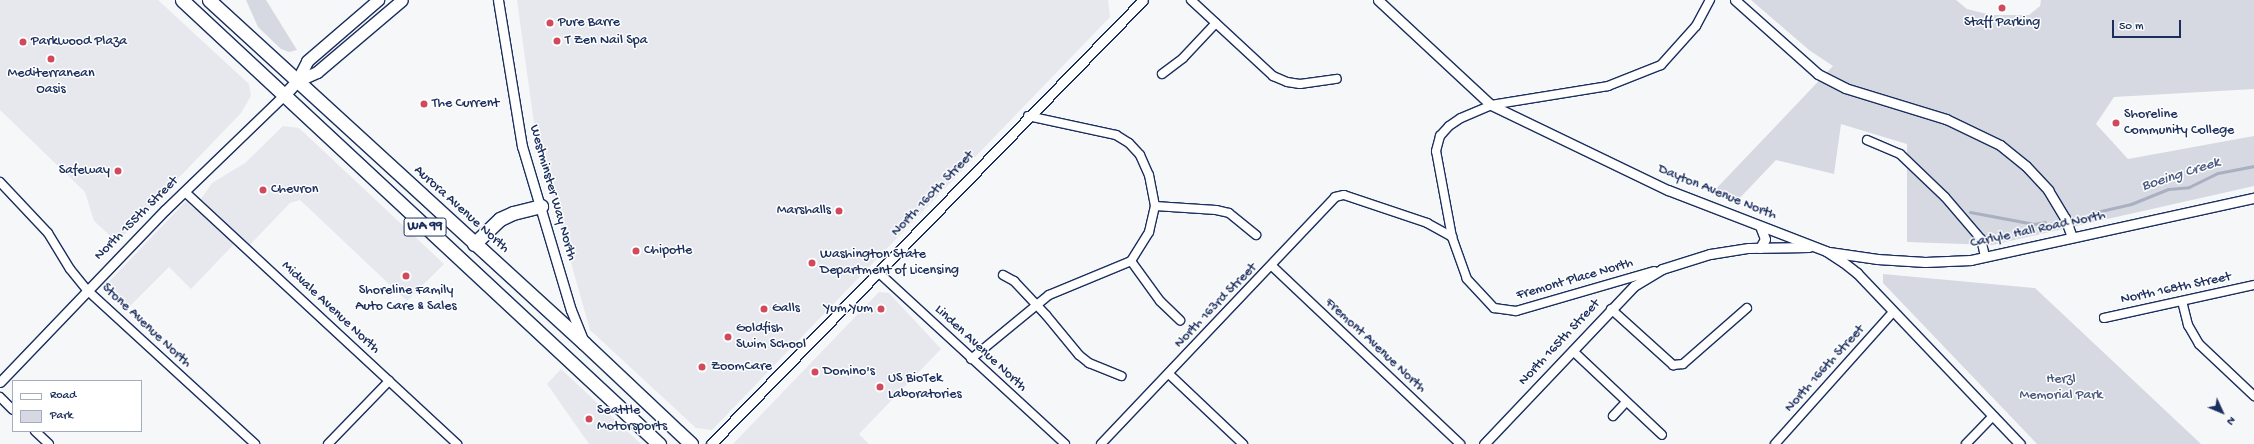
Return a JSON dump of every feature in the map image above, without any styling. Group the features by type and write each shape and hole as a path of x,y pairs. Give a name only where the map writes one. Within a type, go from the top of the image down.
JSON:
{"highway":[{"name":"WA 99","path":"182,0 659,444"},
{"name":"Aurora Avenue North","path":"209,0 584,343 691,444"},
{"path":"474,244 500,219 513,213 541,206"}],"main road":[{"name":"North 155th Street","path":"284,94 297,81 307,61 378,0"},
{"name":"North 155th Street","path":"297,81 316,72 402,0"}],"street":[{"name":"Westminster Way North","path":"498,0 522,146 571,310 584,343"},
{"name":"North 160th Street","path":"711,444 1028,116 1143,0"},
{"path":"1191,0 1273,76 1287,82 1300,84 1337,79"},
{"name":"Dayton Avenue North","path":"1378,0 1491,105 1668,190 1826,251 1860,276 2020,444"},
{"name":"Fremont Place North","path":"1662,269 1516,312 1494,308 1480,295 1467,279 1452,237 1436,151 1440,136 1460,118 1491,105 1608,86 1661,65 1696,26 1710,0"},
{"path":"1734,0 1818,74 1845,88 1946,119 2004,149 2026,166 2048,190 2065,218 2072,237"},
{"path":"1162,74 1183,58 1216,23"},
{"name":"North 155th Street","path":"0,382 87,290 284,94"},
{"path":"971,359 1035,304 1068,285 1098,276 1131,261 1149,232 1155,206 1149,176 1140,155 1129,143 1116,135 1028,116"},
{"path":"1868,140 1900,154 1945,197 1982,239 1985,257"},
{"name":"Stone Avenue North","path":"0,182 48,233 70,269 87,290 255,444"},
{"name":"Midvale Avenue North","path":"185,192 457,444"},
{"name":"North 163rd Street","path":"1102,444 1272,266 1335,197 1344,195 1427,223 1452,237"},
{"name":"Carlyle Hall Road North","path":"1826,251 1870,258 1948,262 1985,257 2254,198"},
{"path":"1155,206 1216,210 1229,213 1256,235"},
{"path":"1760,226 1765,238 1760,248"},
{"path":"1662,269 1710,254 1760,248 1810,246"},
{"path":"1860,276 1862,265 1870,258"},
{"path":"1131,261 1160,301 1180,320"},
{"name":"Fremont Avenue North","path":"1272,266 1460,444"},
{"name":"North 165th Street","path":"1484,444 1611,308 1634,286 1662,269"},
{"name":"Linden Avenue North","path":"878,272 1065,444"},
{"path":"1003,275 1014,281 1079,356 1089,363 1122,376"},
{"name":"North 168th Street","path":"2104,318 2254,285"},
{"path":"2182,301 2188,325 2199,344 2254,396"},
{"path":"1611,308 1665,360 1673,364 1683,364 1747,308"},
{"name":"North 166th Street","path":"1776,444 1893,312"},
{"path":"1572,351 1662,435"},
{"path":"1169,374 1243,444"},
{"path":"328,444 389,381"},
{"path":"0,397 12,409"},
{"path":"1613,416 1626,402"},
{"path":"1966,444 1993,416"},
{"path":"36,432 49,444"}],"shaded area":[{"path":"0,0 158,0 249,84 251,96 241,113 117,242 94,221 85,192 0,110"},
{"path":"517,0 1108,0 1110,17 712,430 696,428 590,330 536,138"},
{"path":"283,126 299,128 444,264 407,301 300,200 290,203 244,251 235,243 191,289 169,267 127,309 104,287 186,201 194,209 212,183 245,163"},
{"path":"879,292 889,293 941,349 859,434 869,444 733,444"},
{"path":"561,369 641,444 589,444 547,384"}],"green space":[{"path":"246,0 266,0 297,50 289,52 281,49 258,27"},
{"name":"Shoreline Community College","path":"1751,0 1956,0 1967,9 1991,15 2029,15 2040,6 2041,0 2254,0 2254,89 2114,97 2096,124 2128,159 2254,136 2254,186 1992,245 1907,242 1907,144 1841,124 1834,174 1776,160 1735,203 1712,193 1833,66 1809,50"},
{"name":"Herzl Memorial Park","path":"1883,274 2035,288 2201,444 2037,444 1883,283"}],"waterway":[{"name":"Boeing Creek","path":"2092,213 2131,204 2168,189 2189,187 2218,173 2254,166"},
{"name":"Boeing Creek","path":"1970,212 2034,224 2045,222"}],"place":[{"name":"Staff Parking","path":"2002,8"},
{"name":"Pure Barre","path":"550,23"},
{"name":"T Zen Nail Spa","path":"557,41"},
{"name":"Parkwood Plaza","path":"23,42"},
{"name":"Mediterranean Oasis","path":"51,59"},
{"name":"The Current","path":"424,104"},
{"name":"Shoreline Community College","path":"2116,123"},
{"name":"Safeway","path":"118,171"},
{"name":"Chevron","path":"263,190"},
{"name":"Marshalls","path":"839,211"},
{"name":"Chipotle","path":"636,251"},
{"name":"Washington State Department of Licensing","path":"812,263"},
{"name":"Shoreline Family Auto Care & Sales","path":"406,276"},
{"name":"Galls","path":"764,309"},
{"name":"Yum Yum","path":"881,309"},
{"name":"Goldfish Swim School","path":"728,337"},
{"name":"ZoomCare","path":"702,367"},
{"name":"Domino's","path":"815,372"},
{"name":"US BioTek Laboratories","path":"880,387"},
{"name":"Seattle Motorsports","path":"589,419"}]}
